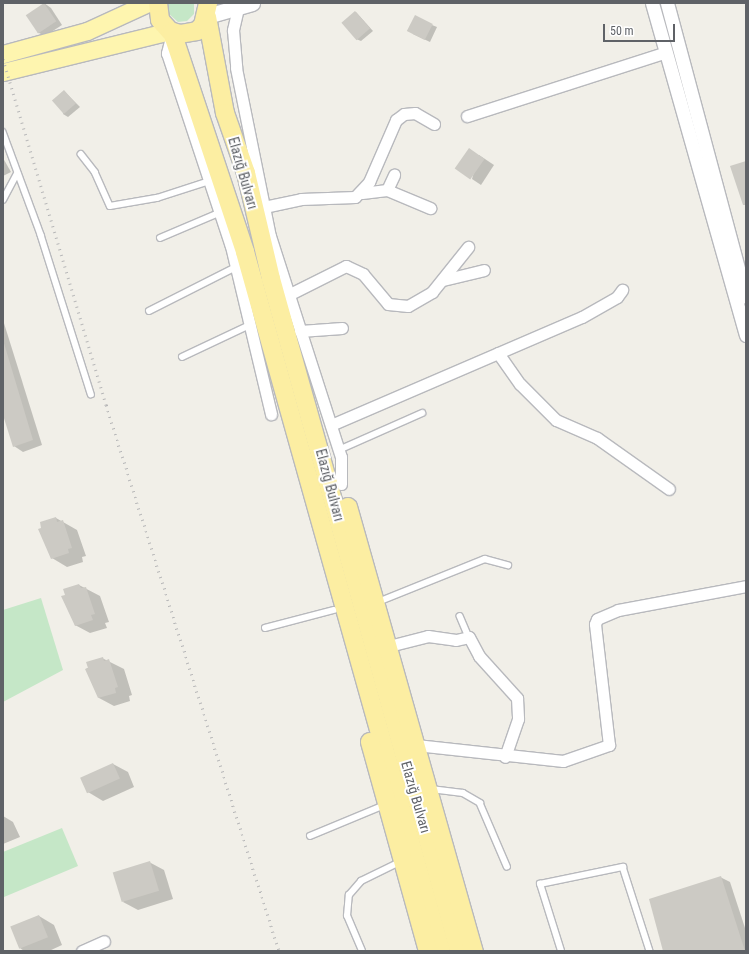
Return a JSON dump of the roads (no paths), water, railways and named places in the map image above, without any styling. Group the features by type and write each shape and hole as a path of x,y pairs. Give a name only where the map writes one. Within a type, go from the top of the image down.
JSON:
{"highway":[{"name":"Elazığ Bulvarı","path":"158,3 160,20 171,32 245,252 441,951"},
{"name":"Elazığ Bulvarı","path":"207,12 225,113 246,173 271,279 305,395 459,951"},
{"path":"171,32 189,34 197,30 207,12"},
{"path":"305,395 341,484 377,602 474,951"},
{"path":"312,494 334,610 428,951"}],"main road":[{"path":"3,54 87,31 148,3"},
{"path":"207,12 238,8 252,3"},
{"path":"3,72 171,32"}],"street":[{"path":"652,3 746,335"},
{"path":"667,3 746,297"},
{"path":"238,8 233,30 236,68 264,207 288,295 339,450 341,484"},
{"path":"171,32 167,53 212,181 221,212 236,267 271,414"},
{"path":"467,116 666,52"},
{"path":"362,193 396,120 404,114 415,113 434,124"},
{"path":"387,190 394,175"},
{"path":"264,207 301,199 355,197 362,193 387,190 430,208"},
{"path":"288,295 346,266 354,267 388,304 399,307 408,306 432,292 468,248"},
{"path":"443,280 484,270"},
{"path":"331,425 582,317 617,297 622,290"},
{"path":"300,331 342,328"},
{"path":"498,353 520,384 556,420 597,438 669,489"},
{"path":"416,745 504,757 563,761 608,745 595,624 603,614 746,586"},
{"path":"389,646 428,636 456,640 469,637 479,656 518,698 518,719 504,757"},
{"path":"82,951 104,941"}],"lane":[{"path":"3,132 17,174 41,236 91,394"},
{"path":"81,154 96,172 110,206 157,198 212,181"},
{"path":"3,200 17,174"},
{"path":"160,238 221,212"},
{"path":"149,311 236,267"},
{"path":"182,357 250,325"},
{"path":"339,450 422,413"},
{"path":"377,602 485,558 508,565"},
{"path":"264,628 334,610"},
{"path":"460,616 469,637"},
{"path":"428,789 463,793 480,803 507,866"},
{"path":"310,836 387,805"},
{"path":"362,951 347,916 349,895 361,882 403,861"},
{"path":"561,951 540,884 623,867 650,951"}],"railway":[{"path":"3,59 106,405 279,951"}]}
